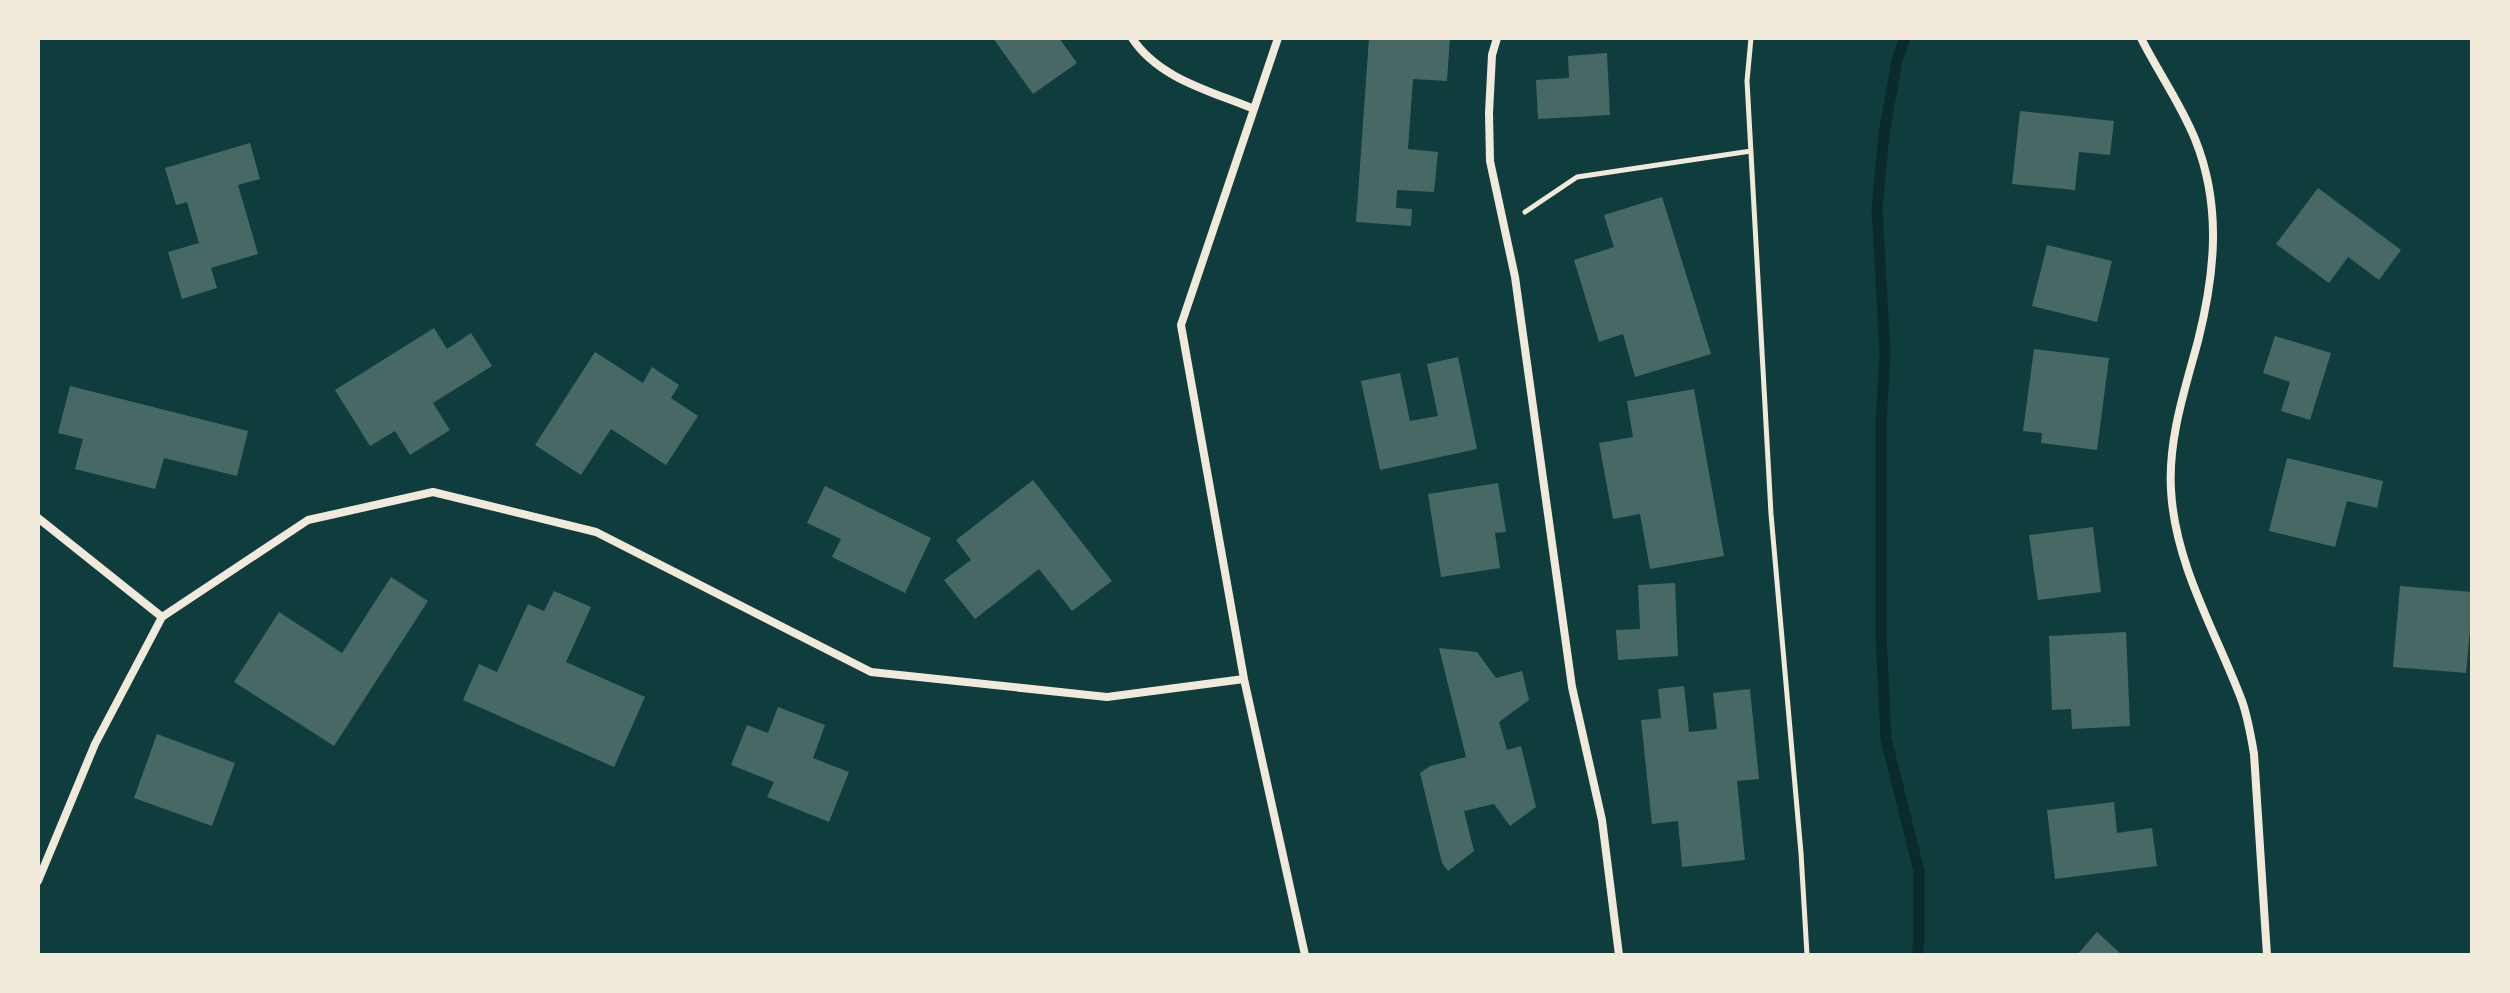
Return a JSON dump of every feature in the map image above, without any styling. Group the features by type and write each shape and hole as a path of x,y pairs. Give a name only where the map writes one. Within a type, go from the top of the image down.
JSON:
{"street":[{"path":"1132,38 1152,62 1172,75 1254,109"},
{"path":"1278,38 1181,325 1244,679 1305,955"},
{"path":"1497,38 1492,55 1490,161 1515,277 1572,687 1602,820 1619,955"},
{"path":"2141,38 2194,137 2202,157 2213,215 2214,263 2209,298 2177,422 2171,487 2180,546 2189,575 2243,703 2249,727 2255,768 2267,955"},
{"path":"38,881 95,744 162,617 308,520 433,492 596,532 871,672 1107,697 1244,679"},
{"path":"38,518 162,617"}],"path":[{"path":"1751,38 1747,62 1771,514 1807,955"},
{"path":"1503,227 1577,177 1751,151"}],"building":[{"path":"993,38 1059,38 1077,63 1033,94"},
{"path":"1369,38 1450,38 1447,81 1413,79 1408,149 1438,152 1434,192 1397,190 1396,208 1412,209 1411,226 1356,222"},
{"path":"1607,53 1610,115 1538,119 1536,80 1569,78 1568,56"},
{"path":"2020,111 2114,121 2110,155 2079,152 2075,190 2012,184"},
{"path":"250,143 260,179 238,185 258,254 211,268 217,288 182,299 168,252 199,243 187,202 176,205 165,168"},
{"path":"2318,188 2401,250 2379,280 2348,257 2329,283 2276,244"},
{"path":"1662,197 1711,354 1635,377 1623,334 1599,342 1574,260 1614,247 1604,215"},
{"path":"2047,245 2112,261 2097,322 2032,306"},
{"path":"434,328 447,349 471,333 492,366 433,403 450,430 410,455 395,431 370,446 335,390"},
{"path":"2275,336 2331,353 2310,420 2281,411 2290,382 2263,373"},
{"path":"2034,349 2109,358 2097,450 2041,443 2042,433 2023,431"},
{"path":"595,352 643,383 652,367 679,385 671,398 698,416 666,465 611,429 581,475 535,445"},
{"path":"1458,357 1477,449 1380,470 1361,381 1400,373 1410,421 1438,416 1427,364"},
{"path":"70,386 248,431 237,476 164,458 155,489 75,469 83,439 58,433"},
{"path":"1694,389 1724,556 1650,569 1640,514 1613,519 1599,443 1633,437 1627,401"},
{"path":"2287,458 2383,481 2377,508 2347,501 2335,547 2269,531"},
{"path":"1033,480 1112,581 1072,611 1039,569 975,619 944,580 971,560 956,540"},
{"path":"1498,483 1506,532 1495,533 1500,568 1441,577 1428,494"},
{"path":"825,486 931,538 905,593 832,557 841,539 807,523"},
{"path":"2093,527 2101,592 2038,600 2029,535"},
{"path":"391,577 428,601 334,746 234,682 279,612 342,653"},
{"path":"1675,583 1678,656 1618,660 1616,630 1640,629 1638,585"},
{"path":"2400,586 2472,592 2472,630 2466,673 2393,667"},
{"path":"554,591 591,607 566,662 645,697 614,767 463,700 479,664 497,672 528,604 544,611"},
{"path":"2126,632 2130,726 2072,729 2071,709 2052,710 2049,636"},
{"path":"1439,648 1477,652 1496,678 1522,671 1529,700 1499,722 1507,750 1521,746 1536,807 1510,826 1494,804 1464,811 1474,851 1448,871 1442,863 1420,773 1430,766 1466,757"},
{"path":"1684,686 1689,732 1717,729 1713,693 1750,689 1759,779 1737,781 1745,860 1682,867 1678,821 1652,824 1641,720 1661,718 1658,689"},
{"path":"778,707 825,725 813,758 849,772 829,822 767,797 774,782 731,765 747,725 768,733"},
{"path":"157,734 235,763 212,826 134,798"},
{"path":"2114,802 2117,833 2152,828 2157,866 2055,879 2047,810"},
{"path":"2097,932 2122,955 2077,955"}],"waterway":[{"path":"1905,38 1897,60 1884,134 1877,208 1885,354 1881,422 1881,635 1886,739 1919,871 1917,955"}]}
